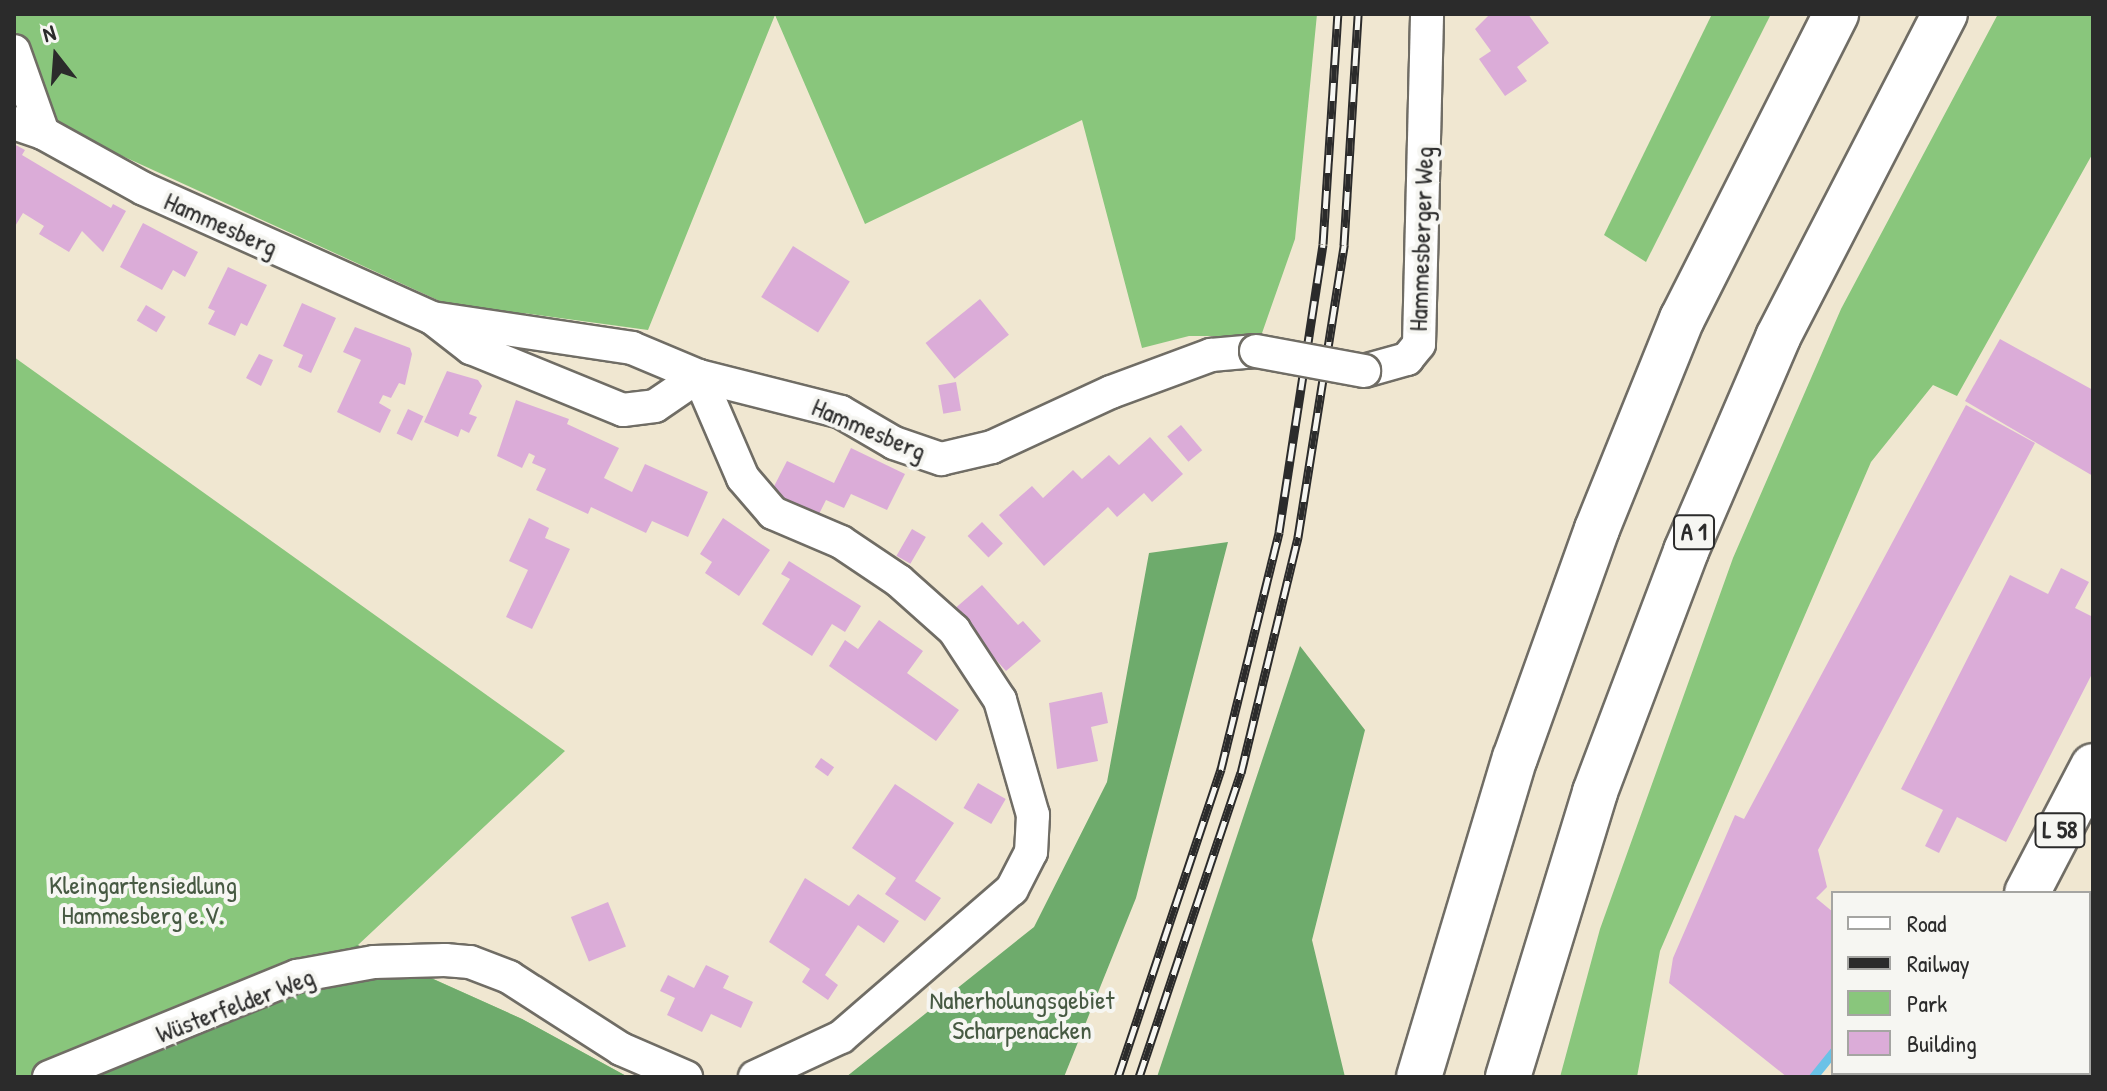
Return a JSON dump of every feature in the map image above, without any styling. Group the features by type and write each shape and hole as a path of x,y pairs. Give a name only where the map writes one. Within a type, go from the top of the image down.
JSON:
{"main road":[{"path":"1419,1077 1515,758 1597,529 1682,319 1836,14"},
{"name":"A 1","path":"1508,1077 1595,792 1686,551 1778,337 1945,14"},
{"name":"L 58","path":"2028,891 2093,766"}],"street":[{"name":"Hammesberger Weg","path":"992,447 1111,392 1211,355 1256,351 1364,371 1407,359 1419,344 1427,14"},
{"path":"14,51 28,128"},
{"name":"Hammesberg","path":"28,128 144,189 432,318 471,348 623,410 655,406 699,376"},
{"name":"Hammesberg","path":"432,318 632,348 699,376 841,412 894,443 941,459 992,447"},
{"path":"699,376 743,478 773,513 841,542 899,581 954,630 1000,700 1033,815 1026,864 993,911 841,1037 755,1077"},
{"name":"Wüsterfelder Weg","path":"49,1077 297,976 374,962 445,960 470,962 509,977 621,1049 686,1077"}],"green space":[{"path":"14,14 1317,14 1295,239 1261,336 1189,336 1142,348 1082,120 865,224 775,15 648,330 523,313 466,313 61,128 14,28"},
{"path":"1712,14 1771,14 1646,262 1604,235"},
{"path":"1998,14 2093,14 2093,153 1957,396 1933,385 1871,462 1660,951 1637,1077 1560,1077 1600,929 1733,558 1841,309"},
{"name":"Kleingartensiedlung Hammesberg e.V.","path":"14,357 565,751 358,945 522,1019 628,1077 14,1077"},
{"name":"Naherholungsgebiet Scharpenacken","path":"1228,542 1136,898 1064,1077 846,1077 1034,927 1107,782 1149,553"},
{"path":"1300,646 1365,730 1312,940 1345,1077 1157,1077"},
{"path":"2093,890 2093,1077 1996,1077 2091,1075"},
{"path":"357,945 522,1019 628,1077 68,1077"}],"building":[{"path":"1490,14 1528,14 1549,43 1517,67 1527,81 1505,96 1479,59 1491,51 1475,29"},
{"path":"14,144 25,150 22,155 111,208 113,204 126,211 103,252 82,231 69,252 39,234 44,226 23,213 14,228"},
{"path":"143,223 198,252 185,277 173,270 162,290 120,267"},
{"path":"793,246 850,282 818,332 761,297"},
{"path":"228,267 267,285 247,326 241,323 235,336 208,324 215,311 208,308"},
{"path":"980,299 1009,335 955,379 926,343"},
{"path":"302,303 336,318 311,373 298,367 303,355 283,346"},
{"path":"146,305 166,317 156,332 137,320"},
{"path":"355,327 410,348 412,354 405,385 399,383 391,398 383,395 379,403 391,410 380,433 337,412 361,360 343,352"},
{"path":"2000,339 2093,390 2093,476 1965,401"},
{"path":"259,354 273,360 261,386 246,378"},
{"path":"447,371 478,380 482,386 469,414 477,417 469,433 461,429 458,437 424,422"},
{"path":"956,382 961,411 943,414 938,385"},
{"path":"516,400 569,419 567,424 619,448 604,478 632,492 645,464 708,492 688,537 652,521 646,533 591,507 588,514 536,490 546,469 532,463 535,456 529,453 522,468 497,456"},
{"path":"1966,405 2035,443 1818,850 1827,887 1816,898 1831,910 1831,1048 1808,1077 1787,1077 1669,983 1673,958 1735,815 1744,819"},
{"path":"408,409 423,416 412,441 397,433"},
{"path":"1181,425 1202,450 1188,462 1167,437"},
{"path":"1150,437 1183,474 1152,502 1144,493 1117,517 1108,507 1044,566 999,515 1032,486 1043,498 1073,470 1082,479 1109,455 1119,465"},
{"path":"851,448 905,474 887,510 851,494 844,508 826,500 816,520 768,498 787,461 834,483"},
{"path":"529,518 549,528 545,538 570,549 532,629 506,617 528,570 509,561"},
{"path":"723,518 770,550 739,596 705,573 712,562 700,554"},
{"path":"982,522 1003,544 988,557 968,536"},
{"path":"912,529 926,537 910,564 896,556"},
{"path":"789,561 861,606 845,632 832,624 812,656 762,624 790,579 781,574"},
{"path":"2061,568 2089,582 2075,608 2093,617 2093,672 2006,842 1957,817 1939,853 1925,846 1943,810 1901,789 2010,575 2048,594"},
{"path":"982,585 1018,625 1023,621 1041,641 1006,671 952,611"},
{"path":"879,620 923,651 907,673 959,710 936,741 829,666 845,640 858,649"},
{"path":"1102,692 1108,723 1091,727 1098,761 1057,769 1049,703"},
{"path":"821,758 834,767 828,776 815,767"},
{"path":"978,783 1006,799 991,824 964,808"},
{"path":"895,784 954,823 915,881 941,898 925,921 885,894 896,878 852,848"},
{"path":"805,878 849,906 858,894 899,921 884,943 858,925 825,975 838,985 828,1000 802,982 810,969 769,942"},
{"path":"608,902 626,947 589,961 571,917"},
{"path":"706,965 729,976 723,988 753,1002 741,1028 711,1014 702,1032 667,1015 675,998 660,991 668,975 694,988"}],"waterway":[{"path":"1813,1077 1831,1054"}],"railway":[{"path":"1118,1077 1221,769 1279,532 1323,244 1338,14"},
{"path":"1139,1077 1241,773 1298,537 1344,245 1358,14"}]}
